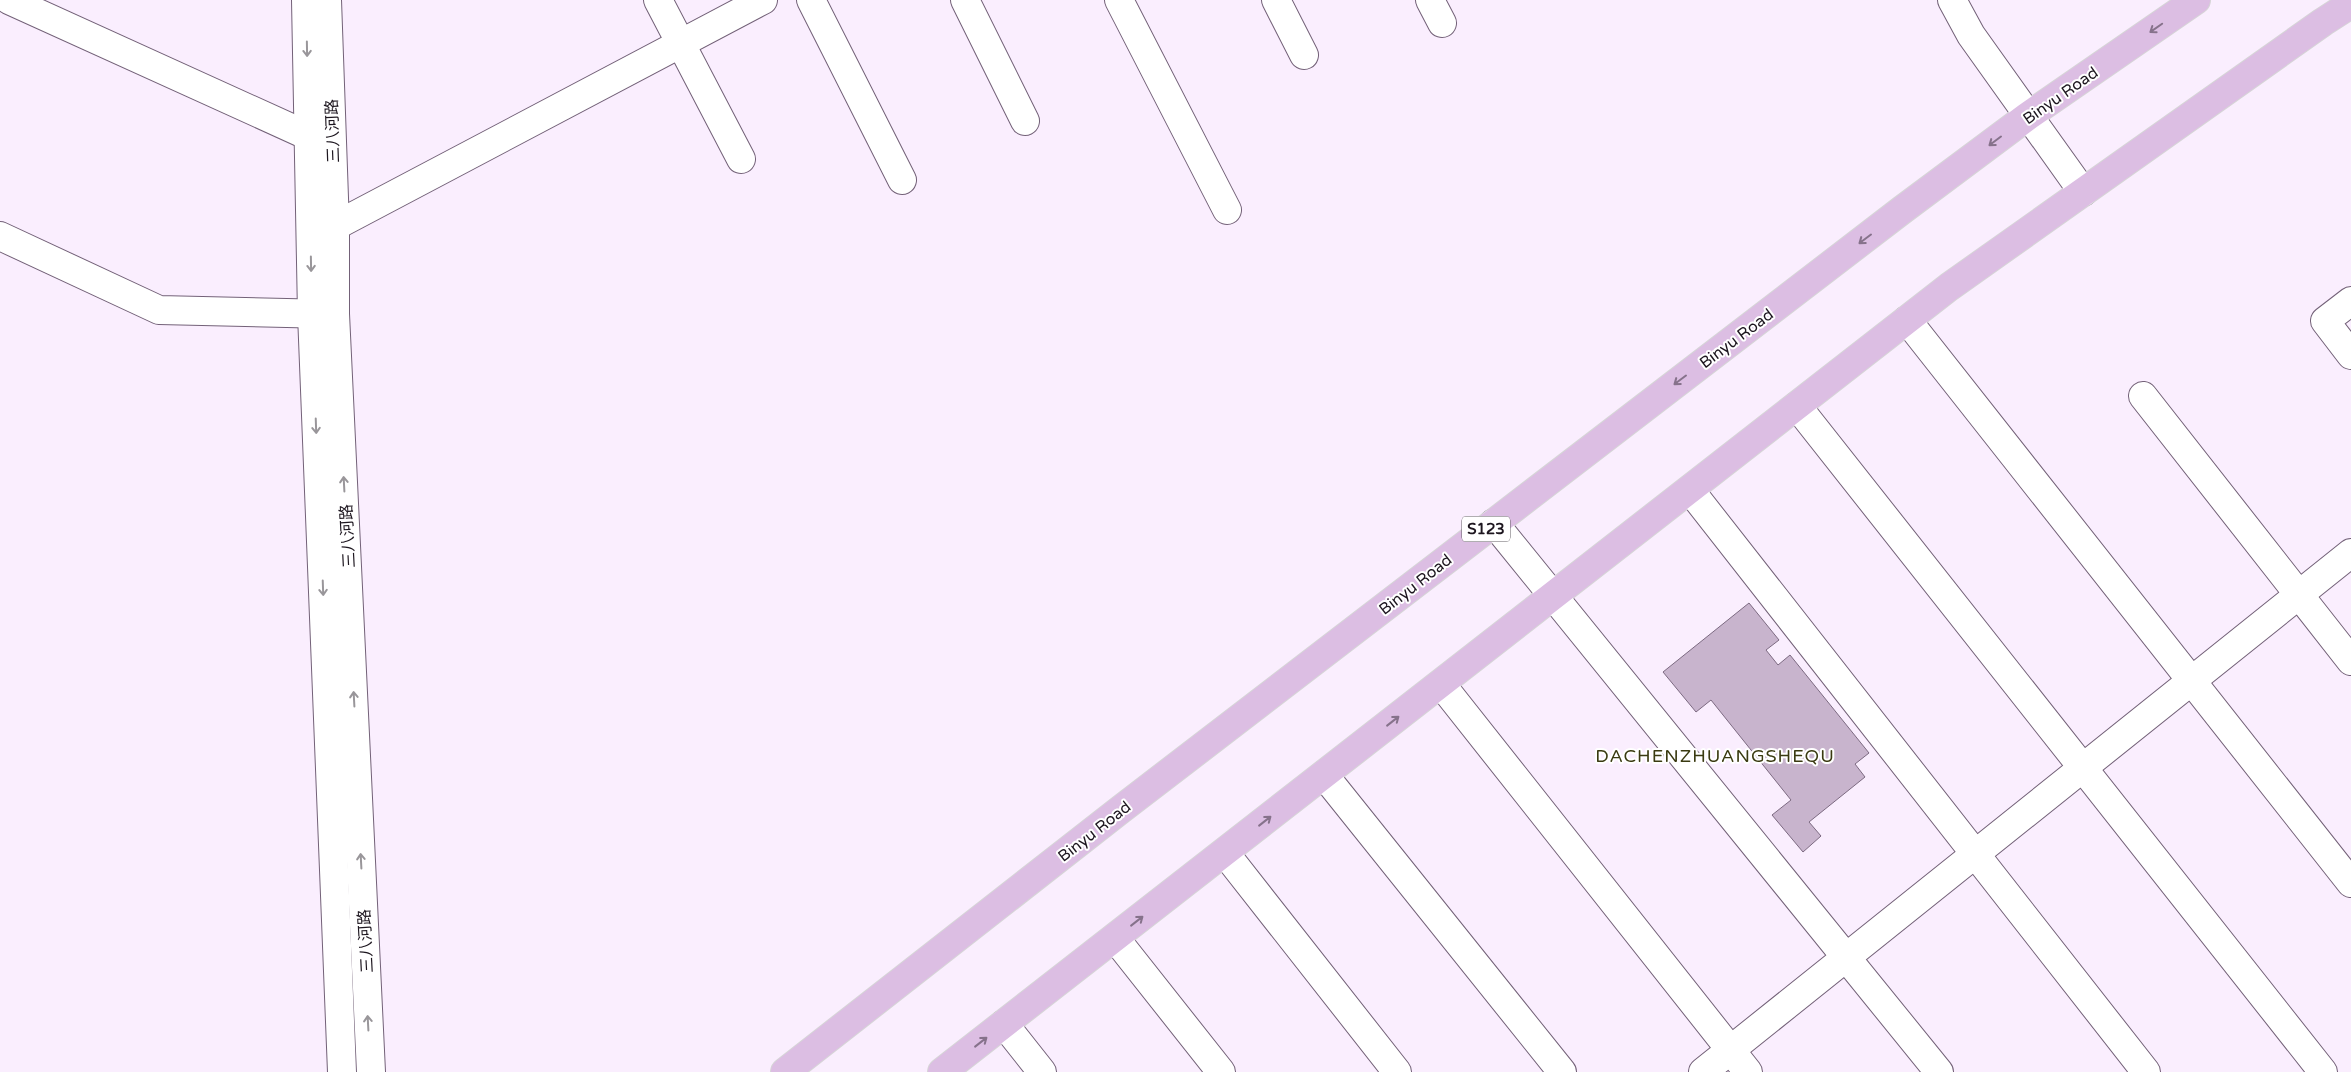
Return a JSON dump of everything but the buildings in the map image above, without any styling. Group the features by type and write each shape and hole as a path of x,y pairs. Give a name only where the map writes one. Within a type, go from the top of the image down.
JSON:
{"main road":[{"name":"Binyu Road","path":"785,1072 1112,816 2028,116 2196,0"},
{"path":"942,1072 1907,320 2083,192 2351,4"}],"street":[{"path":"9,0 321,142"},
{"name":"三八河路","path":"306,0 321,142"},
{"name":"三八河路","path":"328,0 321,142 323,314 342,1072"},
{"path":"658,0 741,159"},
{"path":"322,227 763,0"},
{"path":"810,0 902,180"},
{"path":"964,0 1025,121"},
{"path":"1119,0 1227,210"},
{"path":"1276,0 1304,55"},
{"path":"1952,0 1971,35 2083,192"},
{"path":"0,236 159,310 323,314"},
{"path":"2351,301 2325,322 2351,355"},
{"name":"三八河路","path":"323,314 371,1072"},
{"path":"1907,320 2351,883"},
{"path":"2143,396 2351,661"},
{"path":"1797,406 2324,1072"},
{"path":"1690,490 2146,1072"},
{"path":"1494,523 1939,1072"},
{"path":"1704,1072 2351,553"},
{"path":"1441,684 1748,1072"},
{"path":"1324,775 1562,1072"},
{"path":"1224,853 1397,1072"},
{"path":"1115,938 1221,1072"},
{"path":"1004,1024 1042,1072"}],"district":[{"name":"DACHENZHUANGSHEQU","path":"1715,756"}]}
